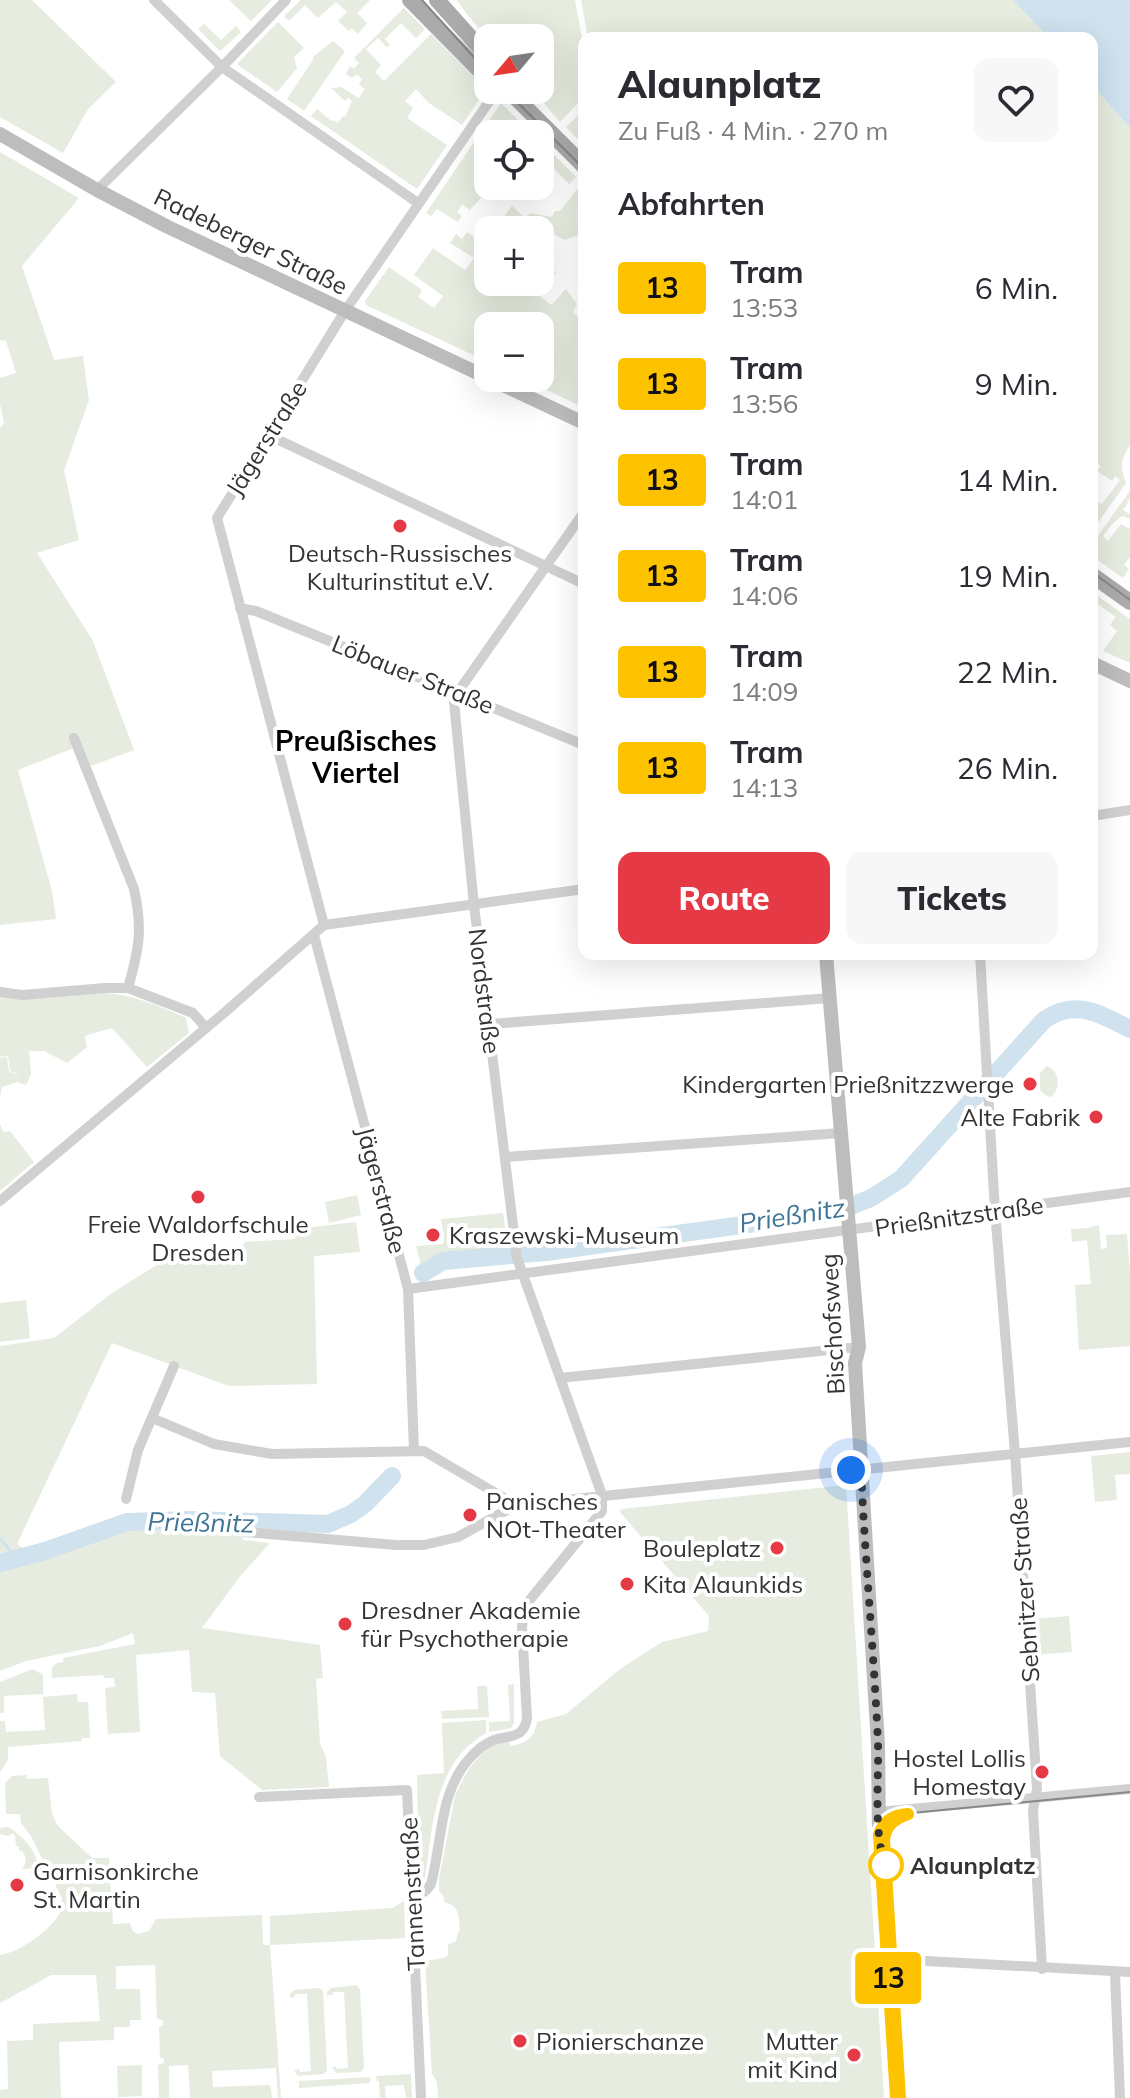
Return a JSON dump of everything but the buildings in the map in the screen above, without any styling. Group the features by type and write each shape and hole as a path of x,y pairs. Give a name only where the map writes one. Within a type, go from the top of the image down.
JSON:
{"main road":[{"path":"410,0 474,65"},
{"path":"441,3 474,41"},
{"path":"522,104 578,160"},
{"path":"1098,579 1130,602"}],"street":[{"path":"154,0 222,67 418,203"},
{"path":"97,190 286,0"},
{"name":"Jägerstraße","path":"324,925 217,518 345,311 487,104"},
{"name":"Radeberger Straße","path":"0,134 168,227 474,371"},
{"name":"Radeberger Straße","path":"518,392 578,420"},
{"path":"268,435 578,581"},
{"path":"458,692 578,521"},
{"name":"Löbauer Straße","path":"240,608 256,611 578,742"},
{"path":"1098,666 1130,681"},
{"name":"Nordstraße","path":"458,692 454,702 474,905 516,1254 602,1495"},
{"path":"74,738 134,889 139,910 138,952 128,988"},
{"path":"1098,815 1130,810"},
{"path":"0,1201 324,925 578,890"},
{"name":"Jägerstraße","path":"314,935 408,1289 414,1451"},
{"name":"Bischofsweg","path":"827,960 859,1347 855,1363 878,1745 878,1812"},
{"name":"Sebnitzer Straße","path":"980,960 995,1211 1015,1453 1037,1789 1033,1810 1042,1969"},
{"path":"0,992 22,995 128,988 193,1013 206,1028"},
{"path":"490,1024 830,998"},
{"path":"505,1157 841,1133"},
{"name":"Prießnitzstraße","path":"408,1289 1130,1192"},
{"path":"560,1378 859,1347"},
{"path":"126,1499 138,1450 174,1366"},
{"path":"152,1418 214,1444 272,1454 424,1451 516,1505"},
{"path":"245,1532 424,1545 458,1537 516,1505 1130,1442"},
{"path":"412,1896 419,1896 431,1884 449,1792 459,1771 478,1749 496,1739 516,1736 524,1729 527,1719 524,1614 529,1601 602,1511 602,1495"},
{"path":"898,2098 878,1812 1130,1789"},
{"name":"Tannenstraße","path":"259,1797 407,1790 421,2098"},
{"path":"889,1959 1130,1972"},
{"path":"1115,1972 1120,2098"}],"shaded area":[{"path":"0,0 32,0 116,82 88,109 63,153 0,117"},
{"path":"229,0 272,0 251,21"},
{"path":"301,0 370,0 357,13 367,23 358,34 352,28 349,31 338,21 347,12 336,2 318,18 305,5 289,21 284,16"},
{"path":"457,0 575,0 581,32 578,32 578,103 560,122 545,104 554,104 554,24 475,24"},
{"path":"581,0 1013,0 1043,32 587,32"},
{"path":"404,8 425,29 416,38 401,23 385,39 390,45 387,47 378,38 366,49 381,65 375,72 384,81 431,34 474,77 476,104 462,125 429,103 416,89 405,101 413,108 407,118 447,145 417,189 311,116 317,109 338,123 345,117 352,101 348,98 345,101 331,88 341,87 359,98 365,89 359,84 362,79 357,74 352,78 346,74 350,66 354,69 359,63 354,58"},
{"path":"278,22 304,48 294,57 297,68 277,92 238,63"},
{"path":"204,24 221,40 236,26 241,32 220,51 198,29"},
{"path":"333,41 345,51 304,111 287,99 313,57"},
{"path":"1098,92 1130,128 1130,445 1122,464 1126,483 1098,523 1098,502 1102,504 1120,480 1115,476 1112,481 1098,472 1101,466 1098,464"},
{"path":"502,104 518,120 489,120"},
{"path":"578,115 578,139 566,127"},
{"path":"474,142 474,200 479,200 470,210 462,205 457,212 462,216 458,222 437,209 431,216 426,213"},
{"path":"0,152 79,198 22,266 54,360 83,356 89,400 64,470 79,540 37,553 93,641 134,750 91,766 78,736 74,748 18,770 52,891 56,919 0,925 0,428 4,423 0,378 16,373 6,341 0,340"},
{"path":"554,155 576,177 569,184 554,169"},
{"path":"578,188 578,235 565,240 554,234 555,211 560,211"},
{"path":"512,206 523,216 504,216"},
{"path":"467,232 474,237 474,258 450,243 456,234 462,239"},
{"path":"433,248 465,270 474,258 474,296 540,296 551,305 566,289 577,304 573,312 578,317 578,405 551,392 554,392 554,312 474,312 474,355 366,305 365,301 389,267 422,290 418,297 434,308 443,296 414,275"},
{"path":"1130,491 1130,499 1123,510 1130,514 1130,519 1122,516 1103,536 1108,541 1121,524 1130,529 1130,557 1124,565 1129,569 1123,578 1098,560 1098,536"},
{"path":"1098,596 1130,619 1130,663 1103,651 1117,631 1110,625 1116,617 1098,604"},
{"path":"105,993 137,999 186,1018 189,1033 147,1067 112,1028 87,1035 87,1047 67,1063 44,1051 29,1051 31,1074 26,1085 17,1082 2,1087 0,1096 0,1058 7,1057 9,1072 17,1074 17,1077 18,1074 10,1071 8,1056 0,1057 0,995 22,999"},
{"path":"1047,1066 1055,1072 1058,1080 1051,1097 1040,1090 1040,1073"},
{"path":"0,1124 3,1132 10,1131 34,1162 0,1191"},
{"path":"357,1195 361,1215 329,1223 325,1202"},
{"path":"503,1213 508,1249 441,1256 419,1270 416,1246 443,1244 441,1219"},
{"path":"356,1222 360,1252 314,1256 317,1384 229,1386 112,1343 17,1544 28,1552 131,1515 247,1517 243,1540 270,1543 241,1575 202,1628 320,1645 323,1678 316,1679 320,1743 326,1757 329,1787 262,1790 220,1756 215,1693 192,1692 189,1650 136,1655 140,1732 108,1734 105,1688 115,1687 114,1678 104,1678 103,1675 52,1678 52,1667 64,1662 63,1658 135,1644 133,1633 100,1646 26,1661 0,1671 0,1346 54,1338 112,1293 187,1246 235,1257 245,1242 295,1239 296,1229"},
{"path":"1099,1225 1101,1249 1107,1248 1106,1235 1127,1234 1130,1346 1079,1350 1075,1285 1091,1284 1087,1240 1072,1242 1071,1229"},
{"path":"26,1300 30,1338 0,1342 0,1303"},
{"path":"1130,1452 1130,1474 1115,1475 1117,1500 1095,1502 1091,1456"},
{"name":"Alaunplatz","path":"846,1485 884,2098 438,2098 437,2082 432,2074 425,1961 448,1955 448,1945 456,1941 460,1931 458,1913 454,1906 445,1903 439,1891 439,1879 455,1796 464,1778 475,1761 490,1748 508,1740 511,1746 525,1741 534,1732 537,1722 566,1714 620,1669 662,1642 708,1631 709,1616 619,1511"},
{"path":"1069,1616 1072,1652 1034,1655 1032,1619"},
{"path":"33,1669 43,1675 43,1694 4,1696 4,1713 0,1713 0,1682"},
{"path":"514,1684 514,1723 511,1728 489,1732 489,1722 510,1721 508,1685"},
{"path":"477,1686 487,1686 489,1717 442,1719 441,1711 478,1709"},
{"path":"77,1694 78,1702 88,1702 90,1738 8,1747 8,1760 0,1772 0,1721 5,1721 6,1732 45,1730 43,1697"},
{"path":"486,1720 486,1733 469,1745 446,1778 434,1816 425,1878 421,1883 417,1775 444,1773 442,1723"},
{"path":"26,1775 27,1779 48,1778 52,1814 58,1826 92,1858 109,1858 113,1924 130,1923 138,1934 149,1931 156,1919 262,1915 263,1945 270,1945 281,2098 278,2098 276,2068 212,2071 213,2087 269,2085 272,2098 190,2098 188,2065 169,2066 169,2098 159,2098 158,2065 164,2063 164,2059 160,2057 159,2027 163,2025 163,2020 157,2019 155,1965 116,1966 116,1989 140,1989 141,2020 130,2020 130,2027 114,2027 114,2040 59,2042 61,2098 0,2098 0,2090 8,2089 7,2041 33,2040 33,2024 100,2021 96,1975 51,1975 0,2003 0,1955 24,1946 40,1935 58,1916 62,1903 31,1836 21,1823 20,1814 6,1814 5,1783 12,1776"},
{"path":"8,1827 28,1844 39,1868 22,1869 26,1858 16,1846 15,1835 0,1834 0,1828"},
{"path":"404,1901 405,1938 270,1945 270,1916 392,1908"},
{"path":"356,1985 360,1989 364,2068 361,2072 336,2073 332,2067 348,2068 344,1992 327,1995 327,1992 331,1988"},
{"path":"319,1988 323,1991 327,2070 324,2074 298,2076 294,2070 311,2071 307,1994 295,1994 290,1998 290,1994 294,1990"},
{"path":"142,2065 142,2096 118,2097 117,2066"},
{"path":"411,2074 412,2098 406,2098 404,2085 385,2086 386,2098 380,2098 376,2076"},
{"path":"370,2077 370,2083 299,2088 299,2081"}],"water":[{"path":"1013,0 1130,0 1130,128 1098,92 1098,32 1043,32"}],"waterway":[{"name":"Prießnitz","path":"423,1273 443,1261 546,1252 837,1212 871,1198 901,1179 1044,1020 1055,1013 1077,1009 1087,1011 1130,1029"},
{"name":"Prießnitz","path":"0,1563 45,1551 127,1522 189,1520 328,1524 365,1504 392,1476"},
{"path":"0,1538 12,1553 23,1558"}],"tram line":[{"path":"422,0 474,58"},
{"path":"519,104 578,163"},
{"path":"1098,576 1130,600"},
{"path":"896,2098 879,1843 884,1824 901,1814 1130,1792"},
{"name":"13","path":"896,2098 879,1835 882,1825 889,1819 908,1814 890,1824 884,1840 900,2098"}],"place":[{"name":"Deutsch-Russisches Kulturinstitut e.V.","path":"400,526"},
{"name":"Kindergarten Prießnitzzwerge","path":"1030,1084"},
{"name":"Alte Fabrik","path":"1096,1117"},
{"name":"Freie Waldorfschule Dresden","path":"198,1197"},
{"name":"Kraszewski-Museum","path":"433,1235"},
{"name":"Panisches NOt-Theater","path":"470,1515"},
{"name":"Bouleplatz","path":"777,1548"},
{"name":"Kita Alaunkids","path":"627,1584"},
{"name":"Dresdner Akademie für Psychotherapie","path":"345,1624"},
{"name":"Hostel Lollis Homestay","path":"1042,1772"},
{"name":"Alaunplatz","path":"886,1865"},
{"name":"Garnisonkirche St. Martin","path":"17,1885"},
{"name":"Pionierschanze","path":"520,2041"},
{"name":"Mutter mit Kind","path":"854,2055"}],"district":[{"name":"Preußisches Viertel","path":"356,756"}],"route":[{"path":"851,1470 861,1469 878,1745 879,1835 886,1865"}]}
